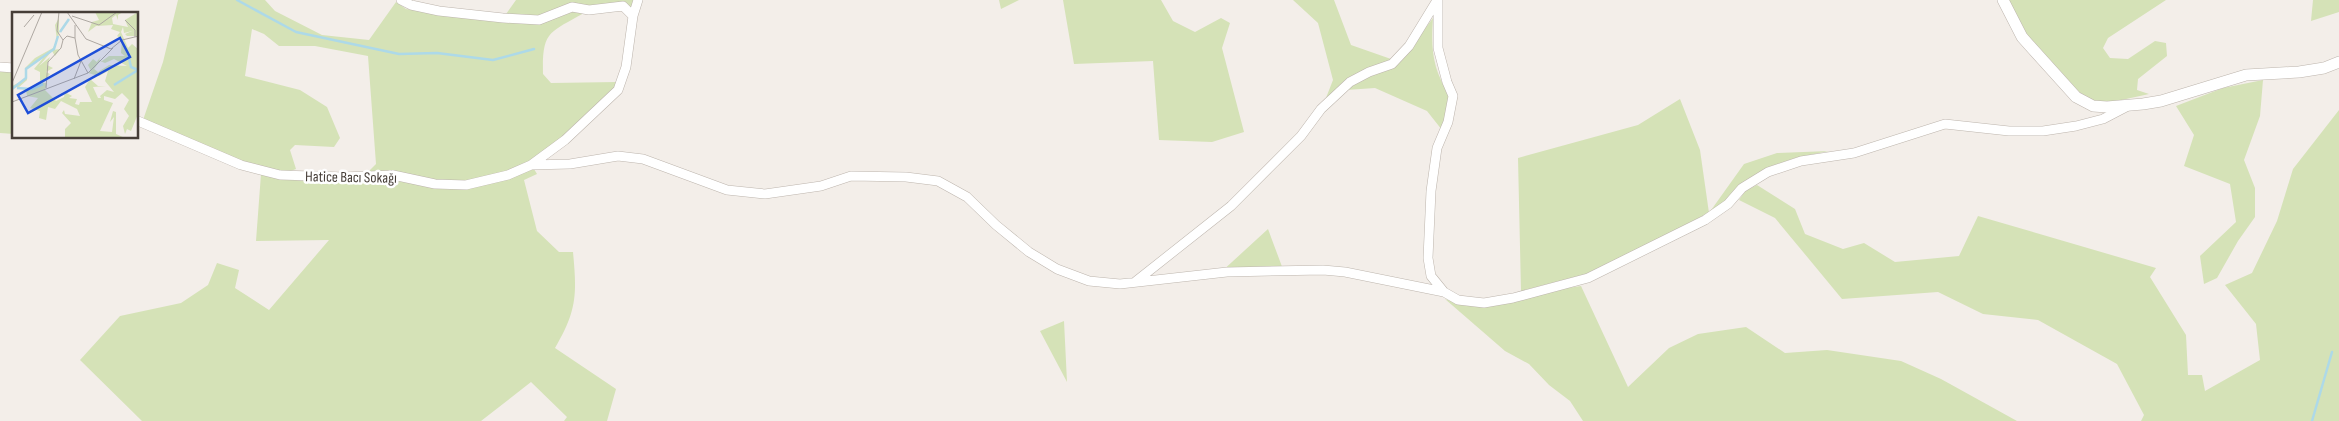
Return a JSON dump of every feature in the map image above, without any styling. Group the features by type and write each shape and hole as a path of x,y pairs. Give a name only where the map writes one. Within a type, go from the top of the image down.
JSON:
{"street":[{"path":"401,0 410,5 439,11 503,18 540,20 572,7 589,10 623,6 633,16"},
{"path":"531,165 565,140 618,90 626,67 633,16 638,0"},
{"path":"1134,282 1232,206 1301,136 1321,110 1350,82 1369,72 1392,64 1409,46 1437,0"},
{"path":"1437,0 1438,48 1447,82 1453,96 1448,122 1437,148 1431,191 1428,258 1430,276 1444,292"},
{"path":"2003,0 2022,37 2076,97 2093,106 2129,106 2161,100 2246,75 2299,72 2324,68 2339,62"},
{"name":"Hatice Bacı Sokağı","path":"139,121 240,164 280,175 343,177 393,175 435,184 466,185 508,174 531,165 570,164 618,156 643,159 727,190 766,194 821,186 851,176 906,177 938,181 967,197 996,225 1029,252 1057,269 1089,281 1120,284 1227,272 1323,270 1345,272 1444,292 1458,300 1484,303 1513,298 1588,278 1705,220 1728,204 1742,188 1768,172 1801,161 1854,153 1945,124 2009,131 2043,131 2076,126 2103,119 2129,106"}],"green space":[{"path":"178,0 265,0 275,11 322,35 369,40 396,2 406,9 540,23 572,10 584,13 550,35 544,49 543,74 551,83 617,82 616,89 552,148 529,163 510,172 470,180 450,181 408,178 368,172 376,164 368,56 315,46 279,46 264,34 252,29 245,76 300,90 327,107 340,138 334,147 295,145 290,150 296,169 280,175 234,159 143,120 163,62"},
{"path":"516,0 636,0 632,12 624,4 538,16 506,14"},
{"path":"999,0 1019,0 1001,9"},
{"path":"1063,0 1161,0 1173,21 1195,32 1221,18 1230,23 1222,48 1244,132 1212,142 1159,140 1153,61 1074,64"},
{"path":"1293,0 1334,0 1351,45 1391,59 1324,103 1333,80 1318,23"},
{"path":"2006,0 2166,0 2108,38 2103,48 2110,58 2128,59 2155,41 2166,43 2167,56 2138,79 2137,90 2149,94 2117,101 2096,102 2080,93 2025,33"},
{"path":"2313,0 2339,0 2339,12 2311,21"},
{"path":"1433,18 1432,39 1434,59 1439,77 1450,96 1442,130 1427,111 1375,88 1346,90 1411,47"},
{"path":"0,71 12,72 12,134 0,133"},
{"path":"2263,80 2260,116 2244,160 2255,188 2255,217 2238,241 2217,278 2204,284 2200,256 2236,222 2230,184 2184,166 2194,135 2176,106 2223,88"},
{"path":"1680,99 1700,150 1709,213 1744,164 1777,153 1829,151 1795,158 1765,169 1739,186 1727,202 1709,214 1586,274 1521,291 1518,158 1638,125"},
{"path":"2339,110 2339,421 2141,421 2144,415 2117,364 2038,320 1983,314 1938,292 1842,299 1775,218 1739,200 1745,191 1757,185 1795,209 1805,234 1843,249 1864,243 1895,262 1959,256 1978,216 2156,268 2150,277 2186,335 2188,375 2202,375 2205,391 2260,360 2256,324 2225,285 2252,273 2277,221 2293,169"},
{"path":"534,169 537,174 524,180 537,231 559,252 573,252 574,302 568,323 555,348 616,389 607,421 564,421 567,417 531,382 481,421 142,421 80,360 120,316 181,303 208,285 217,263 239,270 235,288 269,310 329,240 256,241 261,174 277,178 309,181 396,179 432,188 458,189 484,185"},
{"path":"1268,229 1284,272 1220,273"},
{"path":"1581,286 1628,387 1669,348 1698,334 1746,327 1785,353 1827,350 1901,361 1941,379 2017,421 1583,421 1570,401 1549,385 1529,364 1505,351 1445,299 1461,304"},
{"path":"1064,321 1067,382 1040,331"}],"waterway":[{"path":"237,0 296,32 399,54 437,53 493,60 534,49"},
{"path":"2312,421 2332,352"}]}
